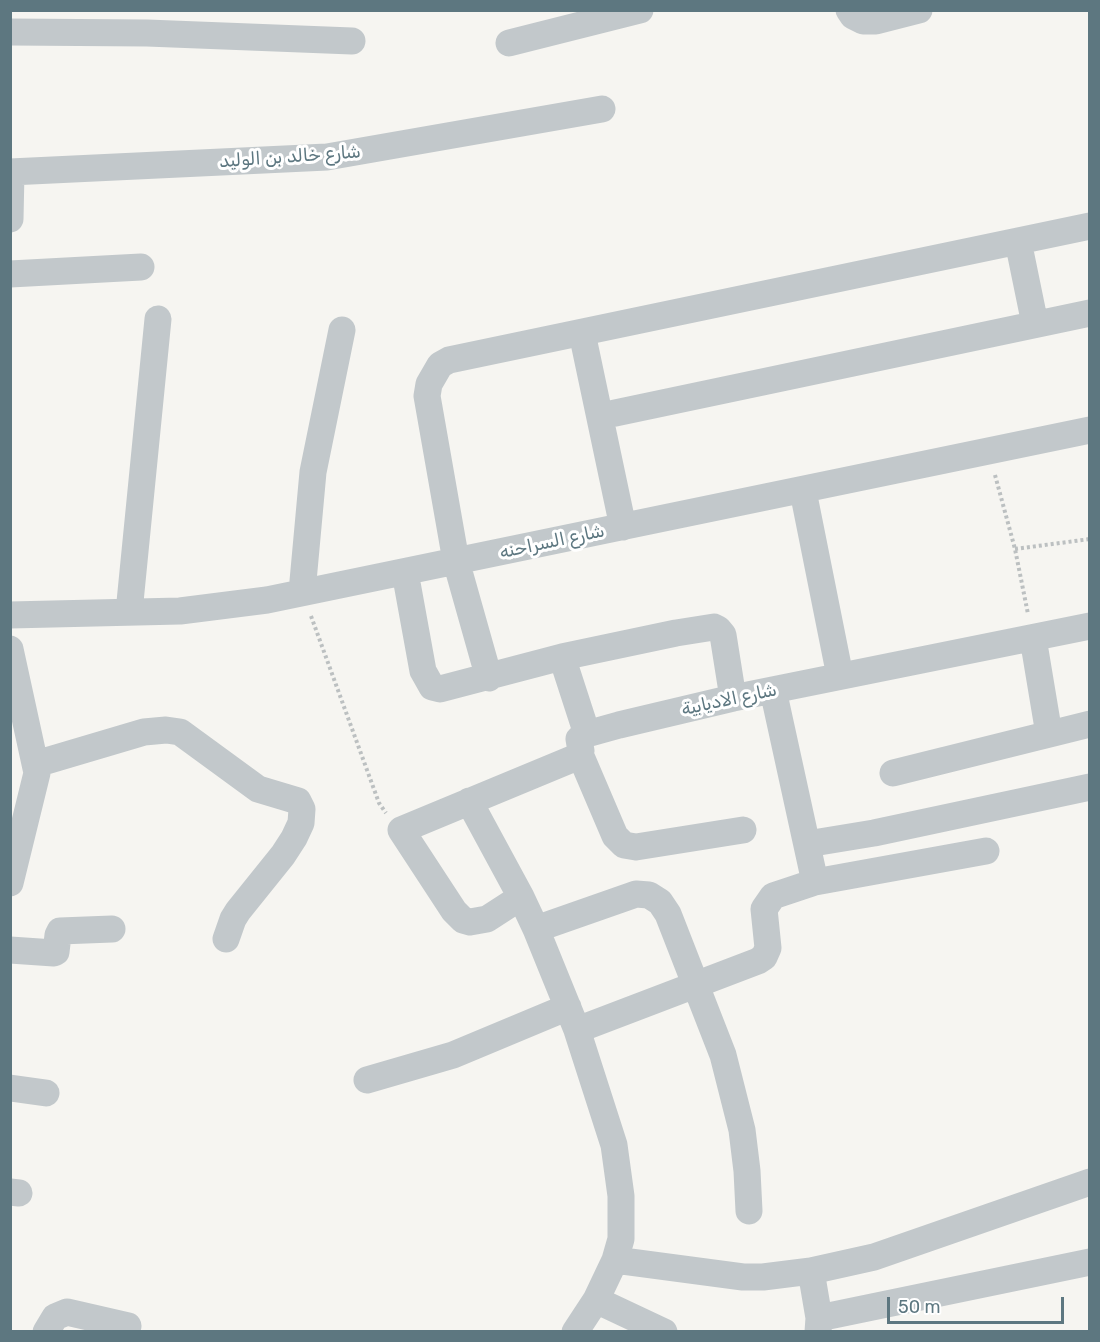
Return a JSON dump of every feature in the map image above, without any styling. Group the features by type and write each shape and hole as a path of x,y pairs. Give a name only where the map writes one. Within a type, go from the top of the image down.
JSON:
{"street":[{"path":"509,44 640,10"},
{"path":"849,10 853,16 862,21 876,21 919,10"},
{"path":"10,32 159,34 352,41"},
{"name":"شارع خالد بن الوليد","path":"11,172 327,157 602,109"},
{"path":"10,219 11,172"},
{"path":"489,678 456,561 427,396 434,373 440,365 449,360 1089,226"},
{"path":"1018,241 1035,324"},
{"path":"10,274 141,267"},
{"path":"601,416 1089,312"},
{"path":"129,612 158,320"},
{"path":"302,592 313,472 342,330"},
{"path":"582,333 623,527"},
{"name":"شارع السراحنه","path":"10,615 180,611 231,606 803,491 1089,430"},
{"path":"803,491 840,676"},
{"path":"405,572 423,671 432,687 440,689 562,657 714,627 718,628 723,635 733,699"},
{"name":"شارع الاديابية","path":"401,830 469,801 584,744 619,724 840,676 1089,626"},
{"path":"1033,638 1049,734"},
{"path":"10,649 36,764 36,781 11,879"},
{"path":"562,657 584,744 615,836 624,845 636,847 743,830"},
{"path":"773,690 815,882"},
{"path":"893,773 1089,724"},
{"path":"36,764 144,732 166,730 180,732 258,789 298,801 302,809 301,823 294,838 238,911 226,939"},
{"path":"807,844 874,833 1089,787"},
{"path":"469,801 521,897 536,930 572,1018 614,1145 621,1196 621,1239 615,1260 596,1300 575,1332"},
{"path":"401,830 454,911 463,920 470,922 487,919 521,897"},
{"path":"367,1080 572,1018 695,986 764,957 768,948 763,917 764,909 773,896 781,893 815,882 986,851"},
{"path":"536,930 636,894 649,895 660,902 668,914 723,1055 733,1090 744,1150 749,1211"},
{"path":"10,950 54,953 60,931 112,929"},
{"path":"10,1088 46,1093"},
{"path":"615,1260 743,1277 763,1278 811,1271 874,1257 1089,1182"},
{"path":"811,1271 818,1325 1089,1262"},
{"path":"596,1300 664,1332"},
{"path":"46,1332 55,1317 67,1312 128,1326"}],"path":[{"path":"989,452 1015,549 1033,638"},
{"path":"1015,549 1089,539"},
{"path":"302,592 379,803 401,830"}]}
